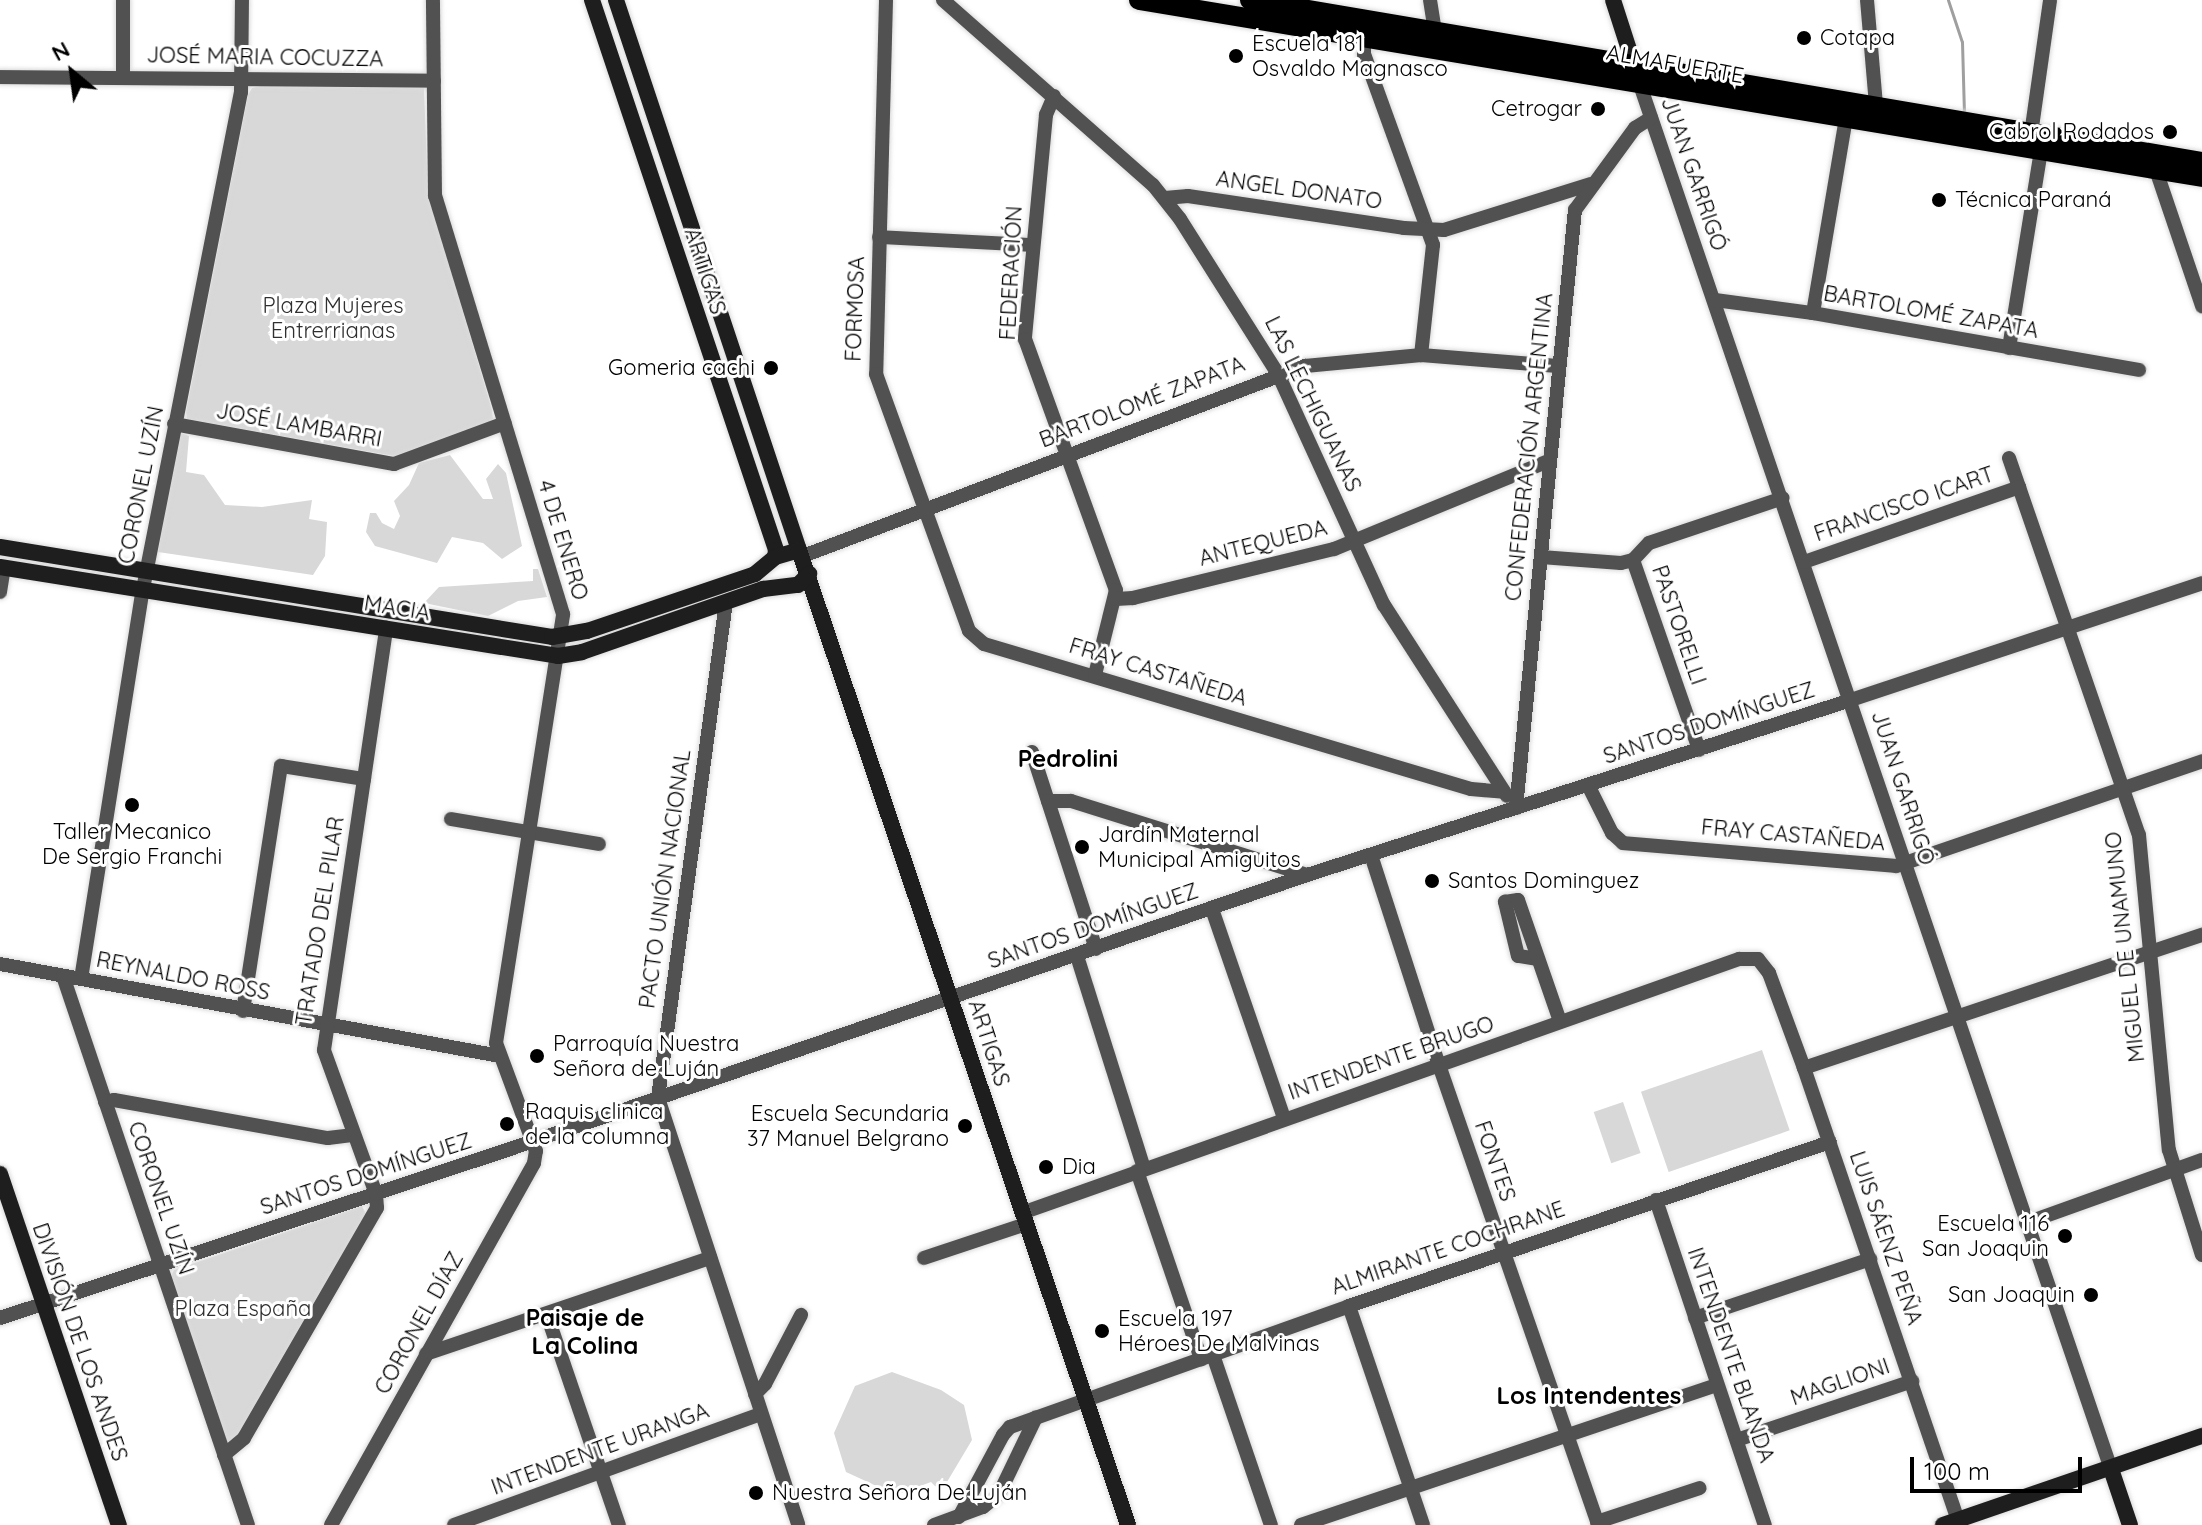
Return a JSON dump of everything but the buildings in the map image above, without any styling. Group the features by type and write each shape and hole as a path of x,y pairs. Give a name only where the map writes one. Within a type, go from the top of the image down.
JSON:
{"main road":[{"name":"ALMAFUERTE","path":"1139,0 1364,36 1876,106 2156,170 2202,177"},
{"name":"ALMAFUERTE","path":"1250,0 1435,32 1846,117 2202,162"}],"street":[{"path":"123,0 123,76"},
{"name":"CORONEL UZÍN","path":"81,979 143,589 242,80 242,0"},
{"name":"4 DE ENERO","path":"433,0 435,196 563,614 562,636 496,1032 500,1056 533,1141"},
{"name":"ARTIGAS","path":"592,0 776,550 772,560 778,589"},
{"name":"ARTIGAS","path":"616,0 1128,1525"},
{"name":"FORMOSA","path":"886,0 876,374 965,623 977,640 984,644"},
{"name":"LAS LECHIGUANAS","path":"943,0 1165,198 1244,315 1278,374 1384,605 1516,808"},
{"path":"1430,0 1435,32"},
{"path":"1613,0 1636,74"},
{"path":"1867,0 1876,106"},
{"path":"2009,348 2036,142 2050,0"},
{"path":"1364,36 1364,54 1434,254 1421,355"},
{"name":"JUAN GARRIGÓ","path":"1636,74 1783,498 2130,1525"},
{"name":"JOSÉ MARIA COCUZZA","path":"0,77 434,81"},
{"name":"FEDERACIÓN","path":"1054,96 1046,115 1032,245 1026,347 1114,580 1116,599 1095,675"},
{"path":"1813,313 1846,117"},
{"name":"CONFEDERACIÓN ARGENTINA","path":"1516,808 1575,210 1591,184 1635,128 1651,118"},
{"path":"2156,170 2202,306"},
{"name":"ANGEL DONATO","path":"1165,198 1188,196 1427,229 1463,227 1591,184"},
{"path":"879,237 1032,245"},
{"name":"BARTOLOMÉ ZAPATA","path":"1715,300 1813,313 2139,370"},
{"name":"BARTOLOMÉ ZAPATA","path":"801,553 1278,374 1315,364 1421,355 1558,366"},
{"name":"JOSÉ LAMBARRI","path":"174,424 394,464 505,423"},
{"name":"MIGUEL DE UNAMUNO","path":"2009,458 2139,835 2174,1170 2202,1255"},
{"name":"ANTEQUEDA","path":"1116,599 1133,598 1355,543 1549,461"},
{"name":"FRANCISCO ICART","path":"1804,562 2019,487"},
{"path":"1541,557 1621,563 1633,560 1649,543 1783,498"},
{"name":"MACIA","path":"0,547 542,636 587,631 755,574 772,560 801,553"},
{"name":"PASTORELLI","path":"1633,560 1699,750"},
{"path":"0,592 2,567"},
{"name":"MACIA","path":"2,567 558,656 582,652 763,589 798,585 809,574"},
{"name":"SANTOS DOMÍNGUEZ","path":"0,1318 533,1141 1307,875 1699,750 2202,583"},
{"name":"PACTO UNIÓN NACIONAL","path":"726,602 658,1098 798,1525"},
{"name":"TRATADO DEL PILAR","path":"376,1194 326,1059 326,1026 386,628"},
{"name":"FRAY CASTAÑEDA","path":"984,644 1471,789 1504,792"},
{"path":"1032,752 1096,949"},
{"name":"FRAY CASTAÑEDA","path":"1588,785 1612,833 1623,843 1905,864 2202,761"},
{"path":"243,1011 281,766 364,779"},
{"path":"1048,801 1071,801 1307,875"},
{"path":"451,819 599,844"},
{"name":"FONTES","path":"1371,855 1439,1065 1597,1524"},
{"path":"1212,909 1284,1118"},
{"path":"1804,1068 2202,935"},
{"path":"1077,956 1140,1170 1271,1525"},
{"path":"1538,959 1560,1021"},
{"name":"INTENDENTE BRUGO","path":"924,1258 1140,1170 1739,959 1758,959 1769,973"},
{"name":"REYNALDO ROSS","path":"0,964 500,1056"},
{"name":"LUIS SÁENZ PEÑA","path":"1769,973 1912,1381 1951,1522"},
{"name":"CORONEL UZÍN","path":"63,976 248,1525"},
{"path":"105,1102 114,1100 328,1138 354,1135"},
{"name":"CORONEL DÍAZ","path":"331,1525 534,1163 533,1141"},
{"name":"ALMIRANTE COCHRANE","path":"959,1517 1006,1430 1036,1417 1504,1252 1830,1142"},
{"path":"2026,1223 2202,1160"},
{"name":"DIVISIÓN DE LOS ANDES","path":"0,1174 119,1525"},
{"path":"224,1455 244,1438 374,1216 376,1194"},
{"name":"INTENDENTE BLANDA","path":"1656,1200 1765,1525"},
{"path":"426,1354 710,1258"},
{"path":"1695,1318 1870,1259"},
{"path":"1349,1306 1423,1525"},
{"path":"547,1315 619,1525"},
{"path":"755,1394 765,1384 801,1315"},
{"name":"MAGLIONI","path":"1737,1440 1912,1381"},
{"path":"1301,1525 1717,1385"},
{"name":"INTENDENTE URANGA","path":"454,1525 761,1414"},
{"path":"934,1525 983,1507 999,1494 1036,1417"},
{"path":"1951,1522 2202,1436"},
{"path":"1597,1524 1700,1488"}],"green space":[{"name":"Plaza Mujeres Entrerrianas","path":"252,88 424,88 428,193 492,410 493,419 485,425 400,457 187,419 248,95"},
{"path":"179,432 189,436 186,472 204,475 225,505 262,507 312,500 309,519 327,522 325,556 313,575 158,552"},
{"path":"450,455 483,499 493,499 486,479 498,464 506,473 522,546 502,559 483,543 452,537 437,563 375,546 366,532 370,513 376,513 382,523 394,529 400,516 394,501 409,485 419,463"},
{"path":"533,569 538,569 547,597 518,601 488,616 424,603 439,587 533,581"},
{"path":"1762,1050 1790,1130 1669,1172 1641,1092"},
{"path":"1623,1102 1641,1153 1611,1163 1594,1112"},
{"name":"Plaza España","path":"362,1206 367,1216 236,1438 225,1444 171,1276 174,1270"},
{"path":"892,1372 941,1390 964,1405 972,1440 941,1492 931,1482 896,1495 846,1472 834,1433 855,1386"}],"waterway":[{"path":"1948,0 1962,42 1964,113"}],"place":[{"name":"Cotapa","path":"1804,38"},
{"name":"Escuela 181 Osvaldo Magnasco","path":"1236,56"},
{"name":"Cetrogar","path":"1598,109"},
{"name":"Cabrol Rodados","path":"2170,132"},
{"name":"Técnica Paraná","path":"1939,200"},
{"name":"Gomeria cachi","path":"771,368"},
{"name":"Taller Mecanico De Sergio Franchi","path":"132,805"},
{"name":"Jardín Maternal Municipal Amiguitos","path":"1082,847"},
{"name":"Santos Dominguez","path":"1432,881"},
{"name":"Parroquía Nuestra Señora de Luján","path":"537,1056"},
{"name":"Raquis clinica de la columna","path":"507,1124"},
{"name":"Escuela Secundaria 37 Manuel Belgrano","path":"965,1126"},
{"name":"Dia","path":"1046,1167"},
{"name":"Escuela 116 San Joaquin","path":"2065,1236"},
{"name":"San Joaquin","path":"2091,1295"},
{"name":"Escuela 197 Héroes De Malvinas","path":"1102,1331"},
{"name":"Nuestra Señora De Luján","path":"756,1493"}],"district":[{"name":"Pedrolini","path":"1068,759"},
{"name":"Paisaje de La Colina","path":"585,1332"},
{"name":"Los Intendentes","path":"1589,1396"}]}
